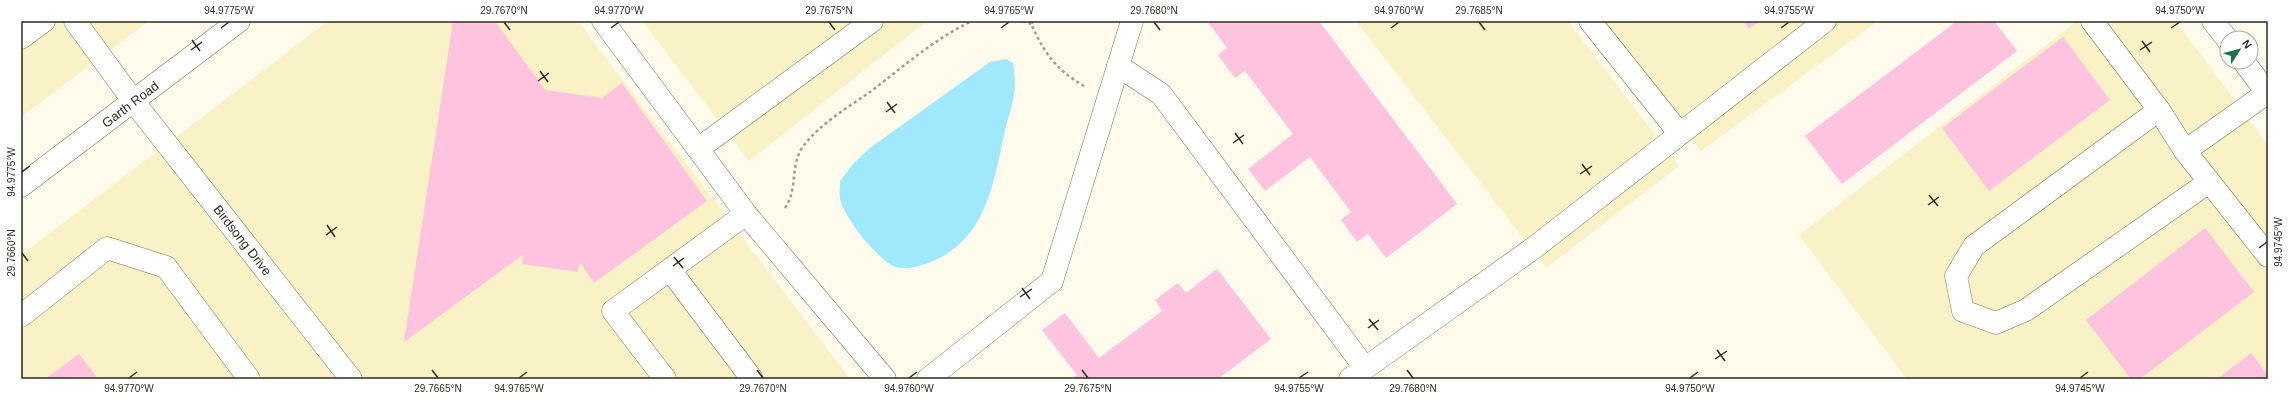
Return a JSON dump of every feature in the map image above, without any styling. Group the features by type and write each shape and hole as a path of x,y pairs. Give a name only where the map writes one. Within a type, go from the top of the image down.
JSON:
{"main road":[{"path":"21,38 44,21"},
{"name":"Birdsong Drive","path":"75,21 134,102 351,379"},
{"name":"Garth Road","path":"21,186 134,102 239,21"},
{"path":"603,21 746,214 884,379"},
{"path":"698,149 872,21"},
{"path":"928,379 1052,281 1132,21"},
{"path":"1590,21 1680,134"},
{"path":"1118,66 1161,94 1358,374 1535,247 1825,21"},
{"path":"2092,21 2159,110 2185,151 2268,256"},
{"path":"2213,21 2220,30"},
{"path":"2185,151 2268,93 2250,70"},
{"path":"2159,110 1974,246 1956,276 1963,311 1996,323 2026,310 2209,182"},
{"path":"665,379 613,312 746,214"},
{"path":"21,316 107,248 166,267 249,379"},
{"path":"670,270 752,379"}],"path":[{"path":"785,208 791,199 794,187 795,161 810,138 940,38 972,21"},
{"path":"1023,21 1031,24 1051,61 1067,76 1108,98"}],"shaded area":[{"path":"21,21 149,21 21,117"},
{"path":"328,21 578,21 850,379 21,379 21,255"},
{"path":"642,21 927,21 749,161"},
{"path":"1356,21 1568,21 1679,166 1546,268"},
{"path":"1603,21 1878,21 1701,151"},
{"path":"2077,21 2176,21 2268,145 2268,379 1907,379 1799,235"}],"water":[{"path":"1006,59 1013,63 1015,82 1014,96 1005,129 996,174 983,210 974,227 962,241 947,254 928,263 909,268 895,267 889,264 869,245 848,217 840,199 840,181 853,164 870,148 990,62"}],"building":[{"path":"453,21 495,21 545,90 602,98 622,83 707,201 594,283 580,263 578,272 522,264 524,254 404,342"},
{"path":"1207,21 1319,21 1457,204 1386,258 1368,234 1357,242 1341,220 1351,212 1310,157 1265,191 1248,169 1293,134 1245,71 1235,78 1218,55 1227,48"},
{"path":"1743,21 1760,21 1749,29"},
{"path":"1957,21 1994,21 2017,51 1842,184 1805,136"},
{"path":"2063,37 2110,100 1989,191 1942,128"},
{"path":"2205,228 2254,292 2140,379 2131,379 2086,320"},
{"path":"1217,269 1271,339 1218,379 1072,379 1077,375 1042,330 1065,313 1099,358 1162,311 1155,300 1178,283 1186,293"},
{"path":"2251,353 2268,375 2268,379 2217,379"},
{"path":"79,354 98,379 45,379"}]}
